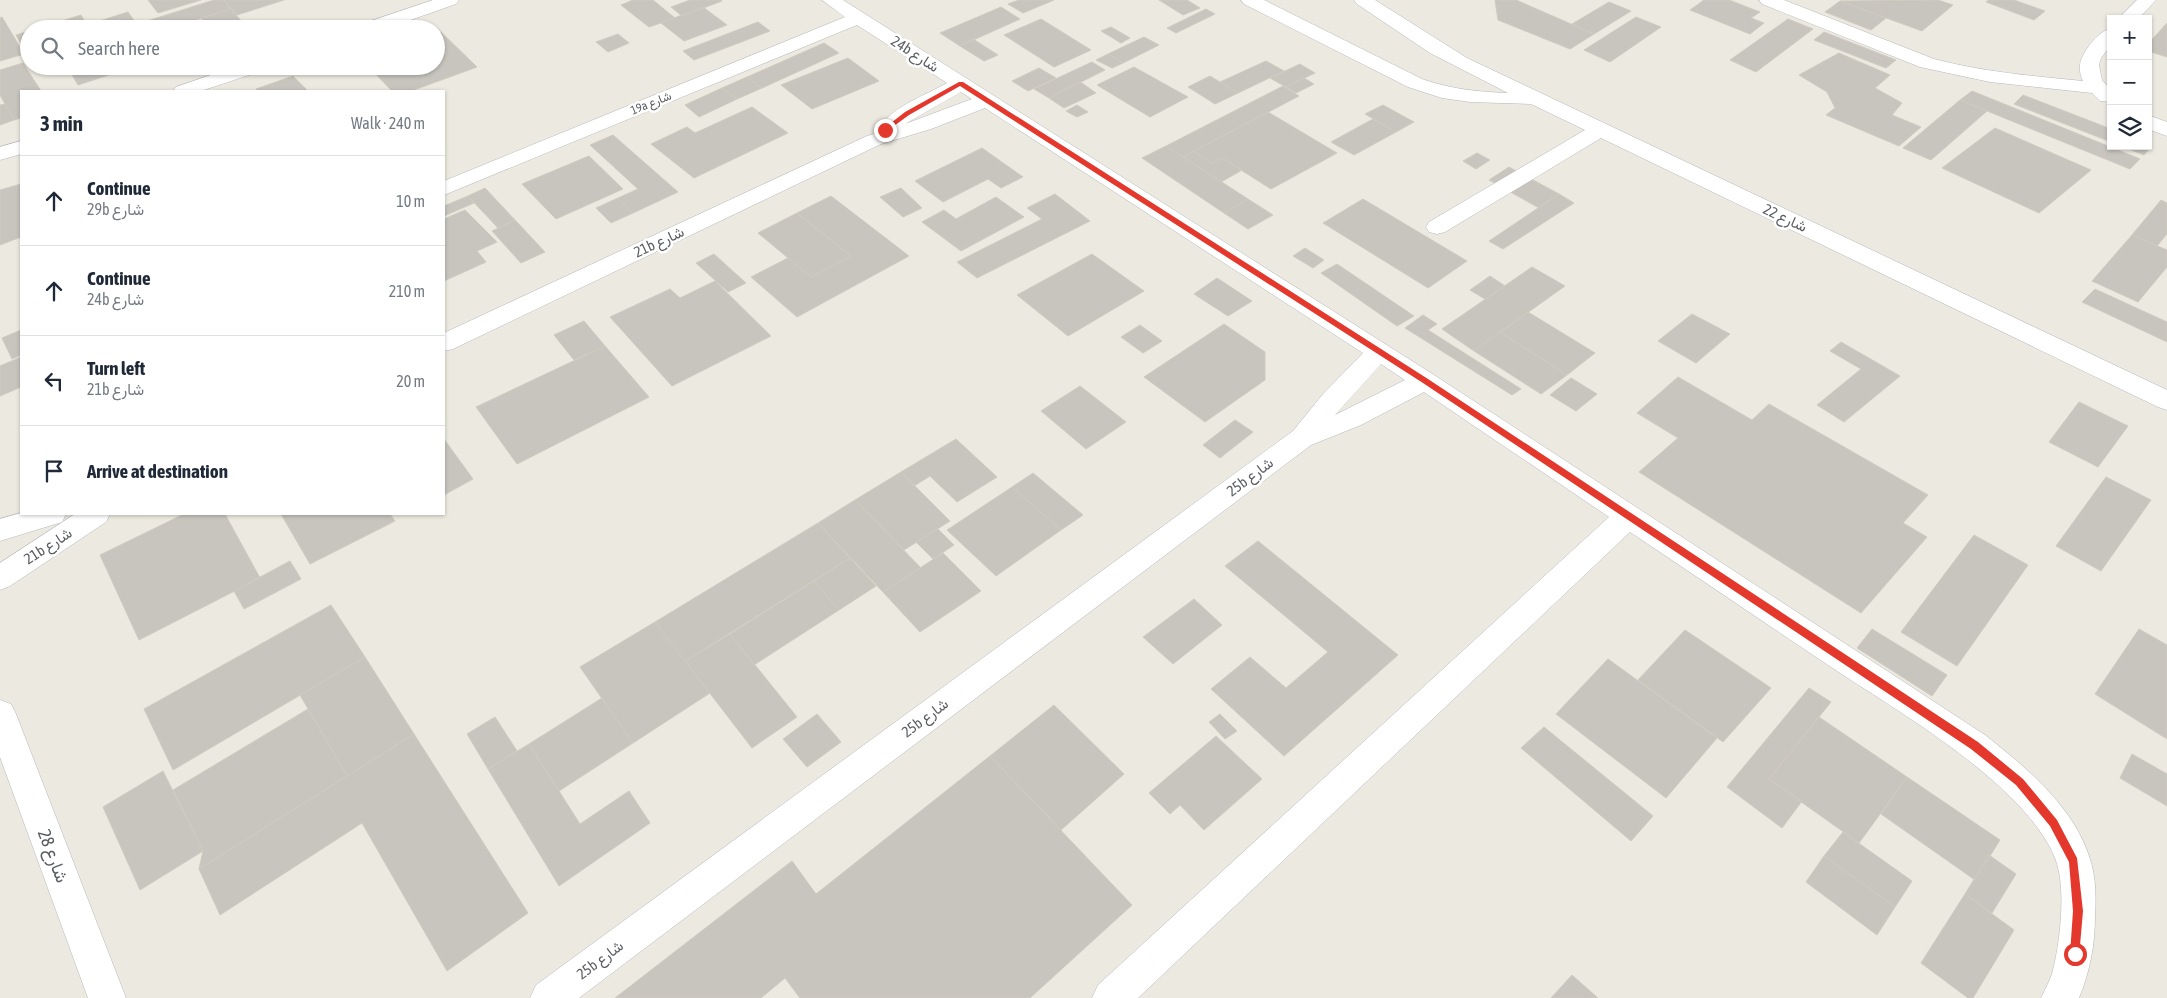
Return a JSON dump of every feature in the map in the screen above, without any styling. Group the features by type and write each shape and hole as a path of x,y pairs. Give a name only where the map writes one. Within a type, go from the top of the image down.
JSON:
{"street":[{"path":"392,20 450,0"},
{"name":"24b شارع","path":"831,0 1425,381 1974,746 2020,782 2053,823 2074,861 2078,911 2075,954 2060,998"},
{"path":"1250,0 1431,90 1470,98 1534,99"},
{"name":"شارع 22","path":"1363,0 1436,49 1534,99 2167,401"},
{"name":"شارع 22","path":"1387,0 1407,29"},
{"path":"1768,0 1926,63 1951,70 2104,94"},
{"path":"2131,15 2147,0"},
{"name":"19a شارع","path":"445,189 858,18"},
{"path":"2104,94 2088,74 2090,60 2095,48 2107,38"},
{"path":"187,90 230,75"},
{"name":"21b شارع","path":"874,140 907,113 961,84"},
{"name":"21b شارع","path":"445,343 874,140 924,125 988,100"},
{"path":"2152,123 2167,130"},
{"path":"1437,227 1599,130"},
{"path":"0,154 20,147"},
{"name":"25b شارع","path":"1302,438 1332,400 1379,351"},
{"name":"25b شارع","path":"548,998 1302,438 1352,418 1425,381"},
{"name":"21b شارع","path":"0,530 49,515"},
{"name":"21b شارع","path":"0,578 94,515"},
{"path":"1110,998 1629,516"},
{"name":"شارع 28","path":"0,714 107,998"}],"building":[{"path":"148,0 201,0 158,13"},
{"path":"214,0 224,0 231,9 196,20 150,20"},
{"path":"224,0 284,0 237,15"},
{"path":"633,0 653,0 675,18 649,27 621,5"},
{"path":"690,0 722,1 682,16 671,7"},
{"path":"1019,0 1054,0 1023,13 1008,4"},
{"path":"1159,0 1187,0 1200,8 1183,15"},
{"path":"1495,0 1516,0 1594,34 1570,49 1498,20"},
{"path":"1704,0 1729,0 1760,12 1751,18 1764,23 1750,34 1690,10"},
{"path":"1938,0 1953,5 1922,31 1840,1"},
{"path":"1989,0 2014,0 2045,11 2034,20 1986,2"},
{"path":"1840,1 1886,18 1871,30 1825,12"},
{"path":"1609,2 1631,11 1594,34 1572,24"},
{"path":"703,7 727,25 684,41 661,23"},
{"path":"1001,7 1020,19 960,46 940,33"},
{"path":"231,9 240,20 202,20 201,18"},
{"path":"1206,9 1215,14 1176,33 1167,28"},
{"path":"128,12 134,20 103,20"},
{"path":"81,15 84,20 65,20"},
{"path":"2,17 20,47 20,55 0,61 0,18"},
{"path":"1636,17 1661,27 1610,62 1584,50"},
{"path":"1041,19 1091,50 1054,67 1004,35"},
{"path":"1788,19 1813,29 1756,72 1730,60"},
{"path":"758,22 770,31 694,60 683,51"},
{"path":"2167,23 2167,57 2152,52 2152,40"},
{"path":"1111,27 1130,38 1121,43 1101,31"},
{"path":"1824,32 1896,60 1886,68 1814,40"},
{"path":"20,34 20,42 16,35"},
{"path":"618,34 629,43 608,52 596,42"},
{"path":"445,36 477,67 414,90 391,90 377,75 445,75"},
{"path":"1144,37 1159,45 1123,63 1108,54"},
{"path":"973,39 998,55 984,61 960,46"},
{"path":"824,43 839,53 762,88 747,77"},
{"path":"1839,53 1890,75 1875,88 1902,103 1892,115 1921,127 1899,146 1826,115 1835,108 1827,92 1799,75"},
{"path":"1108,54 1123,63 1112,68 1096,60"},
{"path":"848,58 879,81 812,109 781,85"},
{"path":"1266,61 1284,71 1238,93 1220,82"},
{"path":"1092,62 1105,70 1049,98 1034,89"},
{"path":"20,64 20,75 31,75 40,90 20,90 20,118 14,120 0,95 0,70"},
{"path":"1300,64 1315,73 1286,87 1270,78"},
{"path":"1134,67 1188,97 1150,117 1097,85"},
{"path":"1039,68 1056,78 1028,91 1012,81"},
{"path":"72,75 109,75 78,85"},
{"path":"293,76 307,90 257,90"},
{"path":"1210,76 1238,93 1215,104 1188,87"},
{"path":"747,77 762,88 737,99 722,88"},
{"path":"1304,78 1314,84 1296,93 1286,87"},
{"path":"1079,81 1096,93 1064,108 1049,98"},
{"path":"1283,86 1299,96 1183,157 1166,146"},
{"path":"722,88 737,99 699,117 685,105"},
{"path":"1972,91 2107,146 2107,150 2118,150 2140,159 2130,169 1960,100"},
{"path":"2023,95 2107,127 2107,140 2014,104"},
{"path":"1960,100 1987,111 1931,160 1903,148"},
{"path":"5,104 14,120 0,125 0,105"},
{"path":"1077,105 1088,112 1077,117 1066,111"},
{"path":"1383,105 1414,122 1396,132 1365,114"},
{"path":"752,107 788,133 694,178 651,144 687,127 695,133"},
{"path":"1268,112 1337,153 1271,189 1222,158 1212,163 1193,151"},
{"path":"1373,119 1396,132 1354,155 1331,142"},
{"path":"1995,128 2091,170 2039,213 1942,168"},
{"path":"613,135 678,192 633,213 618,198 638,189 590,145"},
{"path":"1166,146 1248,199 1224,213 1142,158"},
{"path":"982,148 1023,177 1001,188 988,179 943,202 915,181"},
{"path":"2131,150 2148,150 2144,155"},
{"path":"1193,151 1212,163 1222,158 1242,170 1221,182 1183,157"},
{"path":"1477,153 1490,160 1476,169 1463,161"},
{"path":"589,156 623,189 556,219 522,184"},
{"path":"1509,167 1559,194 1539,208 1489,180"},
{"path":"20,184 20,237 0,245 0,190"},
{"path":"485,188 515,220 498,228 468,196"},
{"path":"901,188 922,208 903,217 880,197"},
{"path":"1055,194 1090,221 977,278 957,262 1042,219 1027,208"},
{"path":"1559,194 1574,203 1503,249 1489,241"},
{"path":"468,196 474,203 445,216 445,206"},
{"path":"831,196 909,256 797,317 751,277 788,258 811,277 851,256 797,213"},
{"path":"996,197 1024,217 961,251 922,222 944,210 956,219"},
{"path":"618,198 633,213 611,223 596,208"},
{"path":"1248,199 1273,215 1248,229 1224,213"},
{"path":"1363,199 1467,261 1428,288 1323,223"},
{"path":"2161,200 2167,203 2167,234 2157,246 2132,235"},
{"path":"465,210 497,242 477,251 486,262 445,281 445,219"},
{"path":"797,213 851,256 811,277 758,233"},
{"path":"515,220 545,252 521,263 492,231"},
{"path":"2132,235 2167,250 2167,267 2138,302 2092,281"},
{"path":"1305,248 1324,260 1313,268 1293,256"},
{"path":"714,254 746,283 728,292 696,263"},
{"path":"1092,254 1144,291 1068,336 1017,295"},
{"path":"1337,264 1414,316 1397,326 1321,273"},
{"path":"1532,267 1565,286 1474,351 1442,329"},
{"path":"1490,276 1505,286 1485,299 1470,290"},
{"path":"1217,278 1252,301 1228,316 1194,294"},
{"path":"715,281 771,336 672,386 610,317 670,289 680,298"},
{"path":"2095,289 2167,322 2167,342 2082,302"},
{"path":"1528,312 1595,353 1567,375 1500,332"},
{"path":"1692,314 1730,334 1696,363 1658,341"},
{"path":"1423,315 1437,324 1428,330 1521,389 1512,395 1405,328"},
{"path":"584,321 605,346 574,360 554,335"},
{"path":"1224,324 1265,352 1265,380 1205,422 1144,377"},
{"path":"1140,325 1162,341 1143,353 1121,337"},
{"path":"20,330 20,355 12,359 2,338"},
{"path":"1500,332 1567,375 1541,394 1474,351"},
{"path":"1841,342 1900,376 1844,422 1817,405 1861,369 1830,351"},
{"path":"605,346 649,397 517,464 476,407"},
{"path":"20,357 20,387 0,396 0,366"},
{"path":"1678,377 1752,420 1769,404 1928,495 1903,523 1927,537 1861,613 1639,472 1678,438 1637,413"},
{"path":"1571,378 1597,394 1576,411 1550,395"},
{"path":"1080,386 1126,422 1086,449 1041,411"},
{"path":"2079,402 2128,426 2098,467 2049,442"},
{"path":"1235,420 1253,432 1220,458 1203,445"},
{"path":"956,439 997,477 957,502 930,476 914,486 901,472"},
{"path":"445,440 473,479 445,494"},
{"path":"901,472 950,521 904,550 855,500"},
{"path":"1033,473 1083,515 1061,530 1012,487"},
{"path":"2106,477 2151,500 2101,571 2056,546"},
{"path":"1012,487 1061,530 996,576 947,530"},
{"path":"855,500 921,568 883,592 818,523"},
{"path":"182,515 226,515 260,578 139,640 100,555"},
{"path":"282,515 391,515 395,521 310,564"},
{"path":"818,523 850,558 685,661 655,622"},
{"path":"938,529 954,545 933,559 916,542"},
{"path":"1974,535 2028,565 1957,666 1901,632"},
{"path":"1258,541 1398,655 1284,756 1211,689 1250,657 1286,688 1328,652 1225,566"},
{"path":"943,553 981,591 920,632 883,592"},
{"path":"850,558 876,586 839,610 814,581"},
{"path":"290,561 301,579 244,609 234,591"},
{"path":"814,581 839,610 754,665 730,634"},
{"path":"1194,599 1222,625 1173,664 1143,637"},
{"path":"331,605 365,657 173,770 144,709"},
{"path":"655,622 710,693 633,743 580,667"},
{"path":"1872,629 1947,675 1932,696 1857,648"},
{"path":"2139,629 2167,645 2167,739 2095,694"},
{"path":"1685,630 1771,688 1723,742 1638,680"},
{"path":"730,634 797,717 752,748 685,661"},
{"path":"365,657 414,734 347,776 300,695"},
{"path":"1608,659 1717,738 1666,798 1556,714"},
{"path":"1809,688 1831,702 1769,779 1802,801 1782,828 1727,787"},
{"path":"602,698 633,743 559,791 529,744"},
{"path":"1054,705 1124,774 1061,830 990,756"},
{"path":"308,709 347,776 199,869 203,851 173,790"},
{"path":"817,714 841,742 807,767 783,739"},
{"path":"1220,714 1237,731 1225,739 1209,722"},
{"path":"495,717 517,751 488,769 467,734"},
{"path":"1819,717 1907,777 1859,843 1769,779"},
{"path":"1544,727 1653,816 1631,841 1521,748"},
{"path":"414,734 528,913 447,971 362,823 220,915 199,869"},
{"path":"1216,736 1262,779 1204,830 1180,805 1170,814 1149,793"},
{"path":"529,744 580,824 629,791 650,823 559,886 488,769"},
{"path":"2132,754 2167,774 2167,806 2120,778"},
{"path":"990,756 1132,905 1030,998 800,998 785,978 761,998 615,998 792,861 816,894"},
{"path":"163,771 203,851 140,890 103,807"},
{"path":"1907,777 2000,840 1975,880 1881,814"},
{"path":"1843,832 1912,881 1895,907 1824,856"},
{"path":"1989,855 2016,874 1992,913 1965,894"},
{"path":"1824,856 1895,907 1877,935 1806,882"},
{"path":"1965,894 2014,930 1973,998 1968,998 1921,963"},
{"path":"1572,975 1598,998 1551,998"}],"route":[{"path":"885,130 907,113 961,84 1425,381 1974,746 2020,782 2053,823 2074,861 2078,911 2075,954"}]}
